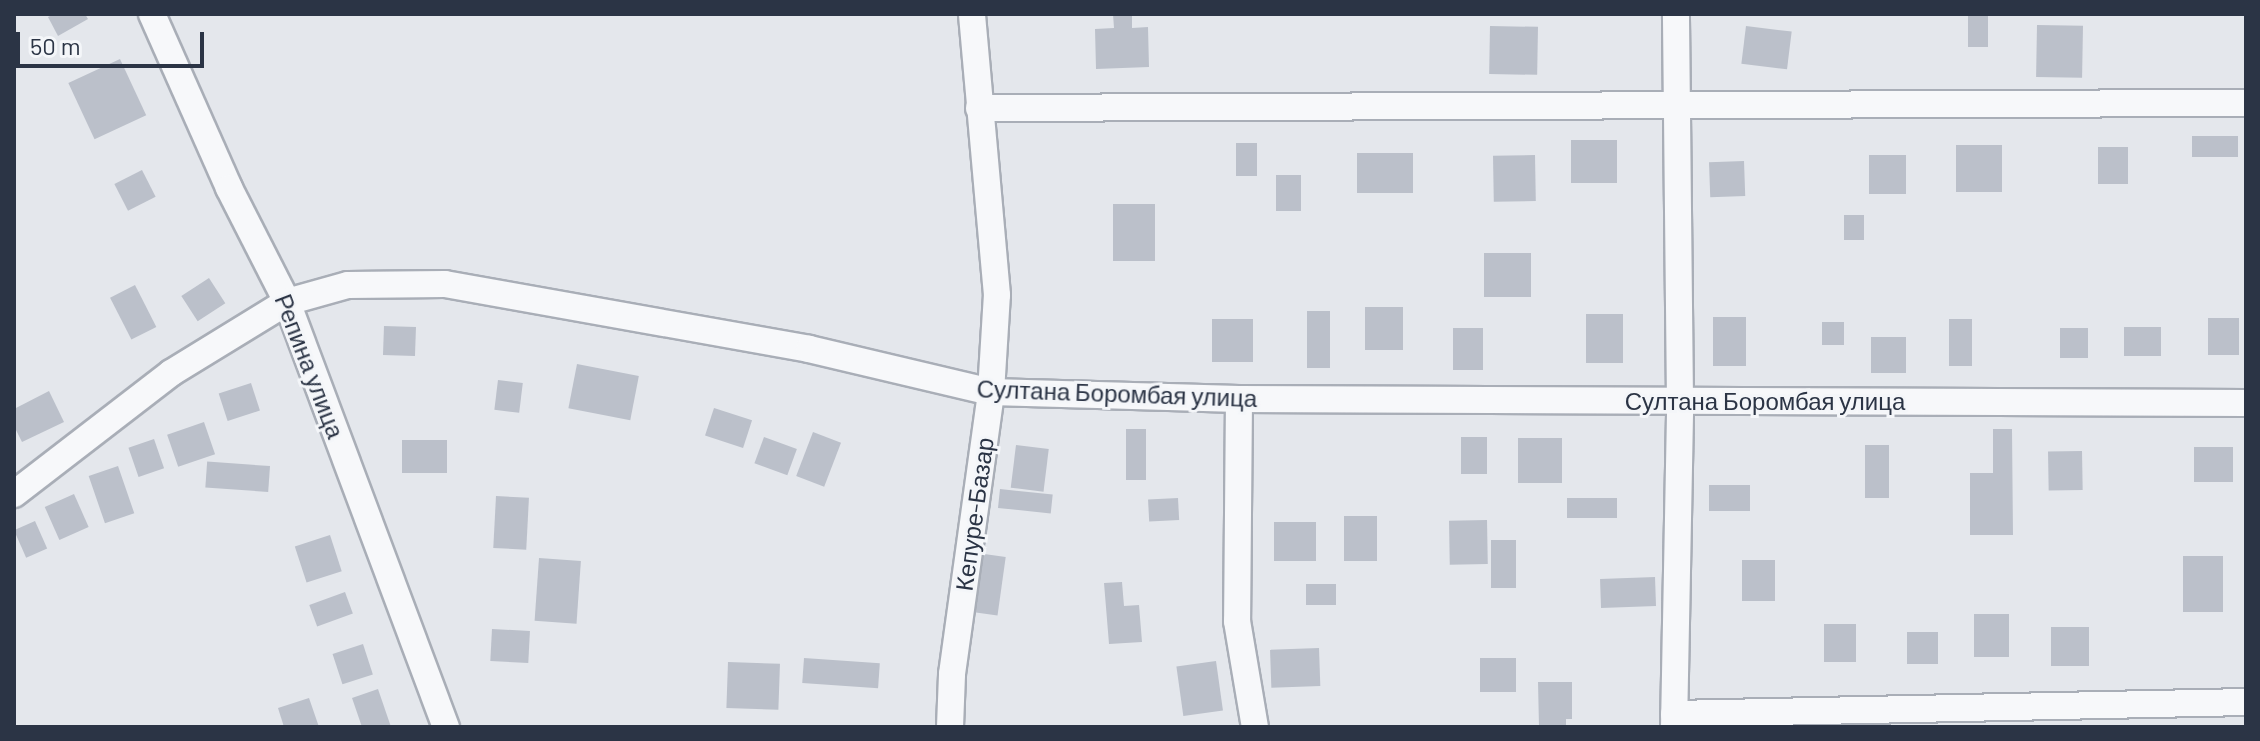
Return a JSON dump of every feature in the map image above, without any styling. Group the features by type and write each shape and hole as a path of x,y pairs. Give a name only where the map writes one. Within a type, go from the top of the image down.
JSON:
{"street":[{"name":"Репина улица","path":"152,14 229,188 287,302 446,727"},
{"name":"Кепуре-Базар","path":"950,727 952,674 991,392 997,295 972,14"},
{"path":"1676,14 1680,401 1674,720 2246,702"},
{"path":"979,108 2246,103"},
{"name":"Султана Боромбая улица","path":"14,494 171,373 287,302 348,285 445,284 809,349 991,392 1239,399 2246,403"},
{"path":"1239,399 1237,621 1255,727"}],"building":[{"path":"54,14 85,14 88,19 58,36 48,17"},
{"path":"1113,14 1132,14 1132,28 1148,27 1149,67 1096,69 1095,29 1114,28"},
{"path":"1968,14 1988,14 1988,47 1968,47"},
{"path":"2037,25 2083,26 2082,78 2036,77"},
{"path":"1490,26 1538,27 1537,75 1489,74"},
{"path":"1746,26 1792,32 1787,69 1741,64"},
{"path":"120,59 146,115 95,139 68,83"},
{"path":"2192,136 2238,136 2238,157 2192,157"},
{"path":"1571,140 1617,140 1617,183 1571,183"},
{"path":"1236,143 1257,143 1257,176 1236,176"},
{"path":"1956,145 2002,145 2002,192 1956,192"},
{"path":"2098,147 2128,147 2128,184 2098,184"},
{"path":"1357,153 1413,153 1413,193 1357,193"},
{"path":"1535,155 1536,201 1494,202 1493,156"},
{"path":"1869,155 1906,155 1906,194 1869,194"},
{"path":"1744,161 1745,196 1710,197 1709,162"},
{"path":"142,170 156,197 128,211 114,184"},
{"path":"1276,175 1301,175 1301,211 1276,211"},
{"path":"1113,204 1155,204 1155,261 1113,261"},
{"path":"1844,215 1864,215 1864,240 1844,240"},
{"path":"1484,253 1531,253 1531,297 1484,297"},
{"path":"209,278 225,303 198,321 181,296"},
{"path":"135,285 156,327 131,340 110,298"},
{"path":"1365,307 1403,307 1403,350 1365,350"},
{"path":"1307,311 1330,311 1330,368 1307,368"},
{"path":"1586,314 1623,314 1623,363 1586,363"},
{"path":"1713,317 1746,317 1746,366 1713,366"},
{"path":"2208,318 2239,318 2239,355 2208,355"},
{"path":"1212,319 1253,319 1253,362 1212,362"},
{"path":"1949,319 1972,319 1972,366 1949,366"},
{"path":"1822,322 1844,322 1844,345 1822,345"},
{"path":"384,326 416,327 415,356 383,355"},
{"path":"2124,327 2161,327 2161,356 2124,356"},
{"path":"1453,328 1483,328 1483,370 1453,370"},
{"path":"2060,328 2088,328 2088,358 2060,358"},
{"path":"1871,337 1906,337 1906,373 1871,373"},
{"path":"577,364 639,376 630,420 568,408"},
{"path":"498,380 523,383 519,413 494,410"},
{"path":"251,383 260,411 228,421 219,394"},
{"path":"49,391 64,422 22,442 14,426 14,409"},
{"path":"714,408 752,420 743,448 705,436"},
{"path":"204,422 215,454 178,467 167,435"},
{"path":"1126,429 1146,429 1146,480 1126,480"},
{"path":"1993,429 2012,429 2013,535 1970,535 1970,473 1993,473"},
{"path":"813,432 841,443 824,487 796,476"},
{"path":"764,437 797,449 787,475 754,463"},
{"path":"1461,437 1487,437 1487,474 1461,474"},
{"path":"1518,438 1562,438 1562,483 1518,483"},
{"path":"154,439 164,468 139,477 128,448"},
{"path":"402,440 447,440 447,473 402,473"},
{"path":"1016,445 1049,449 1044,492 1011,488"},
{"path":"1865,445 1889,445 1889,498 1865,498"},
{"path":"2194,447 2233,447 2233,482 2194,482"},
{"path":"2082,451 2083,490 2049,491 2048,452"},
{"path":"207,462 270,466 268,492 205,488"},
{"path":"118,466 134,513 105,523 89,476"},
{"path":"1709,485 1750,485 1750,511 1709,511"},
{"path":"1000,489 1053,495 1051,513 998,508"},
{"path":"74,494 89,527 59,540 45,507"},
{"path":"496,496 529,498 526,550 493,548"},
{"path":"1178,498 1179,520 1149,522 1148,500"},
{"path":"1567,498 1617,498 1617,518 1567,518"},
{"path":"1344,516 1377,516 1377,561 1344,561"},
{"path":"1487,520 1488,564 1450,565 1449,521"},
{"path":"35,521 47,548 26,558 14,530"},
{"path":"1274,522 1316,522 1316,561 1274,561"},
{"path":"330,535 342,571 307,583 295,546"},
{"path":"1491,540 1516,540 1516,588 1491,588"},
{"path":"977,553 1006,557 998,615 969,611"},
{"path":"2183,556 2223,556 2223,612 2183,612"},
{"path":"539,558 581,561 577,624 535,621"},
{"path":"1742,560 1775,560 1775,601 1742,601"},
{"path":"1655,577 1656,606 1601,608 1600,579"},
{"path":"1122,582 1124,606 1139,605 1142,642 1109,644 1104,583"},
{"path":"1306,584 1336,584 1336,605 1306,605"},
{"path":"345,592 353,614 317,627 309,605"},
{"path":"1974,614 2009,614 2009,657 1974,657"},
{"path":"1824,624 1856,624 1856,662 1824,662"},
{"path":"2051,627 2089,627 2089,666 2051,666"},
{"path":"492,629 530,631 528,663 490,661"},
{"path":"1907,632 1938,632 1938,664 1907,664"},
{"path":"363,644 373,674 342,684 333,654"},
{"path":"1319,648 1320,686 1271,688 1270,650"},
{"path":"804,658 880,663 878,688 802,683"},
{"path":"1480,658 1516,658 1516,692 1480,692"},
{"path":"1216,661 1223,711 1183,716 1176,667"},
{"path":"728,662 780,664 778,710 726,708"},
{"path":"1538,682 1572,682 1572,719 1566,719 1566,727 1539,727"},
{"path":"378,689 391,727 362,727 352,698"},
{"path":"309,698 319,727 284,727 278,708"}]}
